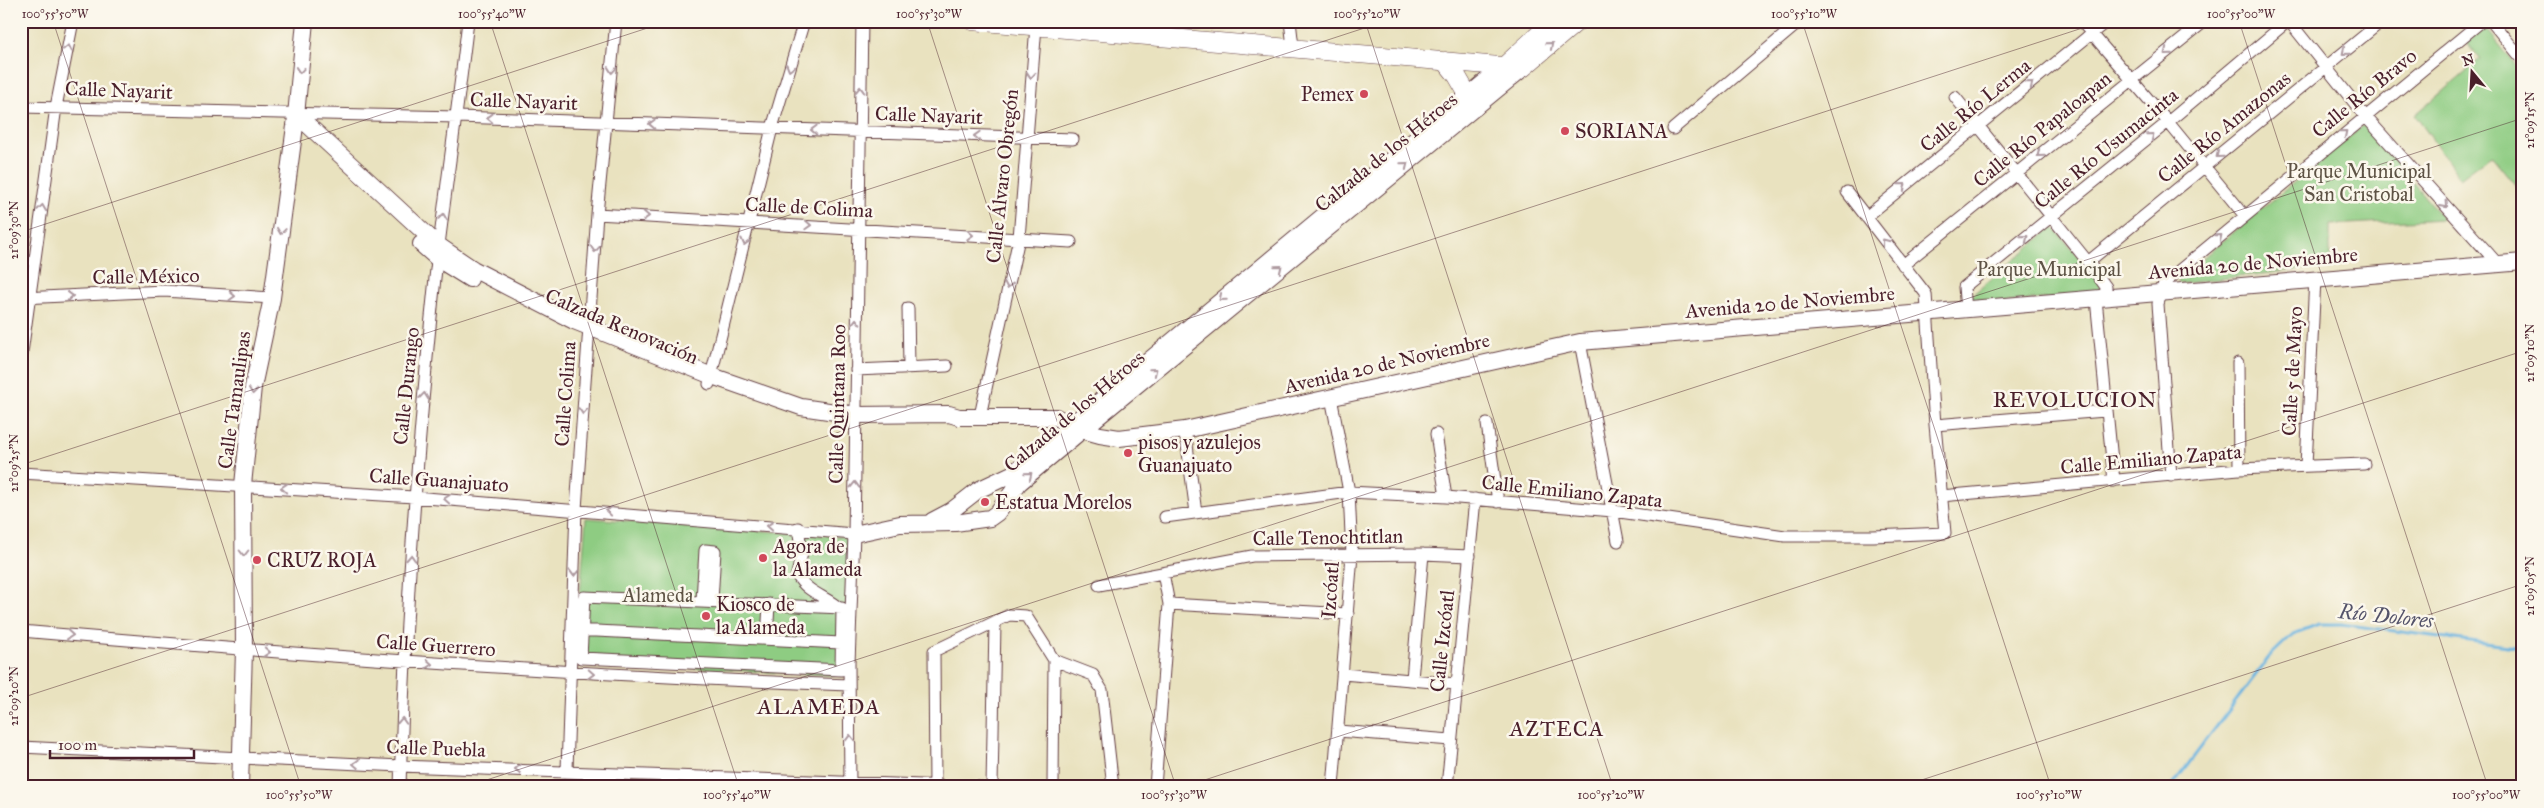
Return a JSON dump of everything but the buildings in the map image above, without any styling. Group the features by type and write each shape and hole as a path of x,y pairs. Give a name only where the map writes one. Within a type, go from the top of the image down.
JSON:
{"main road":[{"path":"972,21 1036,26 1056,24 1523,68"},
{"name":"Calzada de los Héroes","path":"1523,68 1578,21"},
{"name":"Calzada de los Héroes","path":"1503,66 1550,22"},
{"path":"1445,61 1472,100"}],"street":[{"path":"21,360 25,298 56,107 73,21"},
{"name":"Calle Tamaulipas","path":"240,787 244,650 243,485 254,387 272,298 296,120 305,21"},
{"name":"Calle Durango","path":"400,787 414,497 438,253 468,21"},
{"name":"Calle Colima","path":"567,770 569,673 577,630 576,508 597,214 616,21"},
{"path":"710,380 772,128 804,21"},
{"name":"Calle Quintana Roo","path":"850,784 849,685 854,534 862,21"},
{"path":"1290,21 1293,47"},
{"path":"1673,129 1796,25 1794,21"},
{"path":"2081,21 2168,122 2244,216"},
{"name":"Calle Río Lerma","path":"1866,217 2107,21"},
{"name":"Calle Río Papaloapan","path":"1903,265 2204,21"},
{"path":"2289,21 2365,116 2497,263"},
{"name":"Calle Río Usumacinta","path":"1966,310 1964,287 2168,122 2289,21"},
{"name":"Calle Río Amazonas","path":"2088,262 2382,21"},
{"name":"Calle Río Bravo","path":"2159,294 2164,282 2482,21"},
{"path":"2491,21 2523,60"},
{"name":"Calle Álvaro Obregón","path":"980,416 1019,238 1036,26"},
{"name":"Calzada de los Héroes","path":"1472,100 1503,66"},
{"name":"Calzada de los Héroes","path":"930,522 951,511 978,490 987,488 1012,474 1077,427 1472,100 1523,68"},
{"path":"1955,97 2052,216 2106,287 2101,299 2106,411 2114,481"},
{"name":"Calle Nayarit","path":"21,107 56,107 296,120 457,117 1073,139"},
{"name":"Calzada Renovación","path":"296,120 457,272 568,330 588,333 799,415 856,420 950,423 959,417 1056,417 1077,427"},
{"path":"1847,192 1926,294 1941,496"},
{"name":"Calle de Colima","path":"597,214 1071,242"},
{"name":"Avenida 20 de Noviembre","path":"1077,427 1100,435 1119,438 1185,430 1580,342 2159,294 2315,278 2523,262"},
{"name":"Calle 5 de Mayo","path":"2306,466 2315,278"},
{"name":"Calle México","path":"25,298 164,291 272,298"},
{"path":"2159,294 2171,476"},
{"path":"908,308 909,367"},
{"path":"1580,342 1618,541"},
{"path":"2238,363 2239,469"},
{"path":"856,370 948,366"},
{"name":"Izcóatl","path":"1331,397 1349,492 1352,555 1334,787"},
{"path":"1935,426 2106,411"},
{"path":"1487,424 1498,502"},
{"name":"Calzada de los Héroes","path":"930,522 955,523 990,518 1000,509 1019,483 1077,427"},
{"path":"1185,430 1196,513"},
{"path":"1436,434 1446,497"},
{"name":"Calle Emiliano Zapata","path":"1165,517 1349,492 1446,497 1613,511 1785,536 1873,536 1945,533 1941,496 2239,469 2364,464"},
{"name":"Calle Guanajuato","path":"21,473 243,485 576,508 854,534"},
{"path":"987,488 995,491 1001,500 1000,509"},
{"path":"972,496 969,505 973,514 981,519"},
{"name":"Calle Izcóatl","path":"1447,787 1475,500"},
{"path":"854,534 900,524 930,522"},
{"path":"798,528 802,553 797,575 801,582 815,593 826,597 839,608 842,608 841,670 580,658 577,630 584,597 839,608"},
{"path":"1412,679 1423,554"},
{"name":"Calle Tenochtitlan","path":"1099,585 1252,556 1423,554 1470,556"},
{"path":"1156,787 1169,604 1163,574"},
{"path":"798,605 815,593"},
{"path":"767,639 769,604"},
{"path":"1169,604 1348,614"},
{"path":"935,786 934,651 996,623 1009,615 1026,616 1054,660 1053,787"},
{"path":"992,787 996,623"},
{"path":"577,630 841,642"},
{"name":"Calle Guerrero","path":"21,631 244,650 569,673 849,685"},
{"path":"1054,660 1094,675 1102,690 1113,787"},
{"path":"1343,674 1456,684"},
{"path":"1338,731 1451,740"},
{"name":"Calle Puebla","path":"21,747 400,766 567,770 707,782 979,787"}],"green space":[{"path":"2485,27 2523,74 2523,191 2521,192 2491,155 2460,178 2415,115 2480,59 2467,42"},
{"name":"Parque Municipal San Cristobal","path":"2365,124 2443,219 2330,225 2330,266 2178,284 2177,279"},
{"name":"Parque Municipal","path":"2053,227 2100,282 2102,294 1971,305 1971,296"},
{"name":"Alameda","path":"586,518 848,537 845,676 575,662"}],"waterway":[{"name":"Río Dolores","path":"2171,787 2270,656 2293,634 2319,624 2341,624 2523,648"}],"place":[{"name":"Pemex","path":"1364,94"},
{"name":"SORIANA","path":"1565,131"},
{"name":"pisos y azulejos Guanajuato","path":"1128,453"},
{"name":"Estatua Morelos","path":"985,502"},
{"name":"Agora de la Alameda","path":"763,558"},
{"name":"CRUZ ROJA","path":"257,560"},
{"name":"Kiosco de la Alameda","path":"706,616"}],"district":[{"name":"REVOLUCION","path":"2075,399"},
{"name":"ALAMEDA","path":"819,706"},
{"name":"AZTECA","path":"1557,728"}]}
